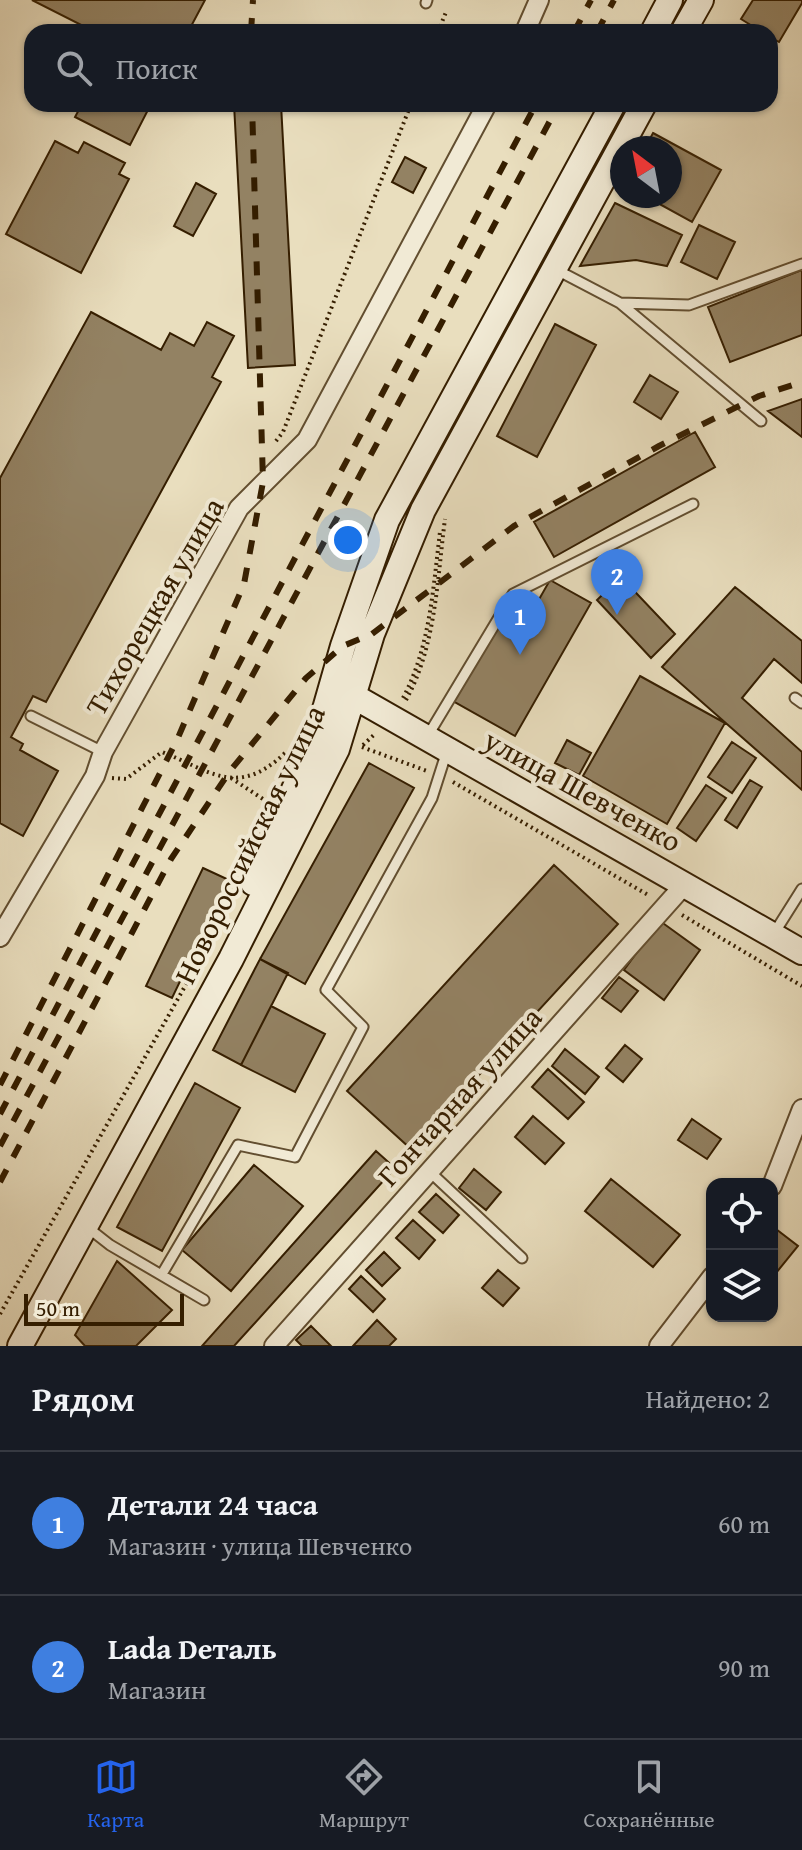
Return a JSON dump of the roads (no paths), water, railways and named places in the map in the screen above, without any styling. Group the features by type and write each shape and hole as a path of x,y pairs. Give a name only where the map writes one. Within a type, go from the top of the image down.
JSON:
{"main road":[{"path":"657,24 670,0"},
{"path":"688,24 701,0"},
{"name":"Новороссийская улица","path":"5,1346 219,958 317,737 387,520 609,112"},
{"name":"Новороссийская улица","path":"20,1346 231,959 337,749 372,634 423,510 640,112"},
{"name":"улица Шевченко","path":"332,684 802,952"}],"street":[{"path":"528,24 539,0"},
{"name":"Тихорецкая улица","path":"0,937 95,776 103,752 239,508 307,440 483,112"},
{"name":"Гончарная улица","path":"274,1346 685,884"},
{"path":"775,1178 802,1109"},
{"path":"659,1346 706,1285"}],"lane":[{"path":"620,303 689,305 802,264"},
{"path":"555,269 620,303 761,421"},
{"path":"162,1274 238,1145 295,1157 363,1027 326,990 432,798 439,776 436,745 513,594 693,504"},
{"path":"31,716 103,752"},
{"path":"773,935 802,889"},
{"path":"429,1171 522,1258"},
{"path":"87,1227 110,1245 204,1300"}],"railway":[{"path":"252,24 253,0"},
{"path":"578,24 591,0"},
{"path":"601,24 614,0"},
{"path":"0,1085 177,740 244,584 263,482 252,112"},
{"path":"0,1114 532,112"},
{"path":"0,1146 555,112"},
{"path":"0,1182 171,859 230,771 306,678 343,646 372,634 514,526 659,446 759,396 802,382"}],"place":[{"name":"Lada Dеталь","path":"617,615"},
{"name":"Детали 24 часа","path":"520,655"}]}
